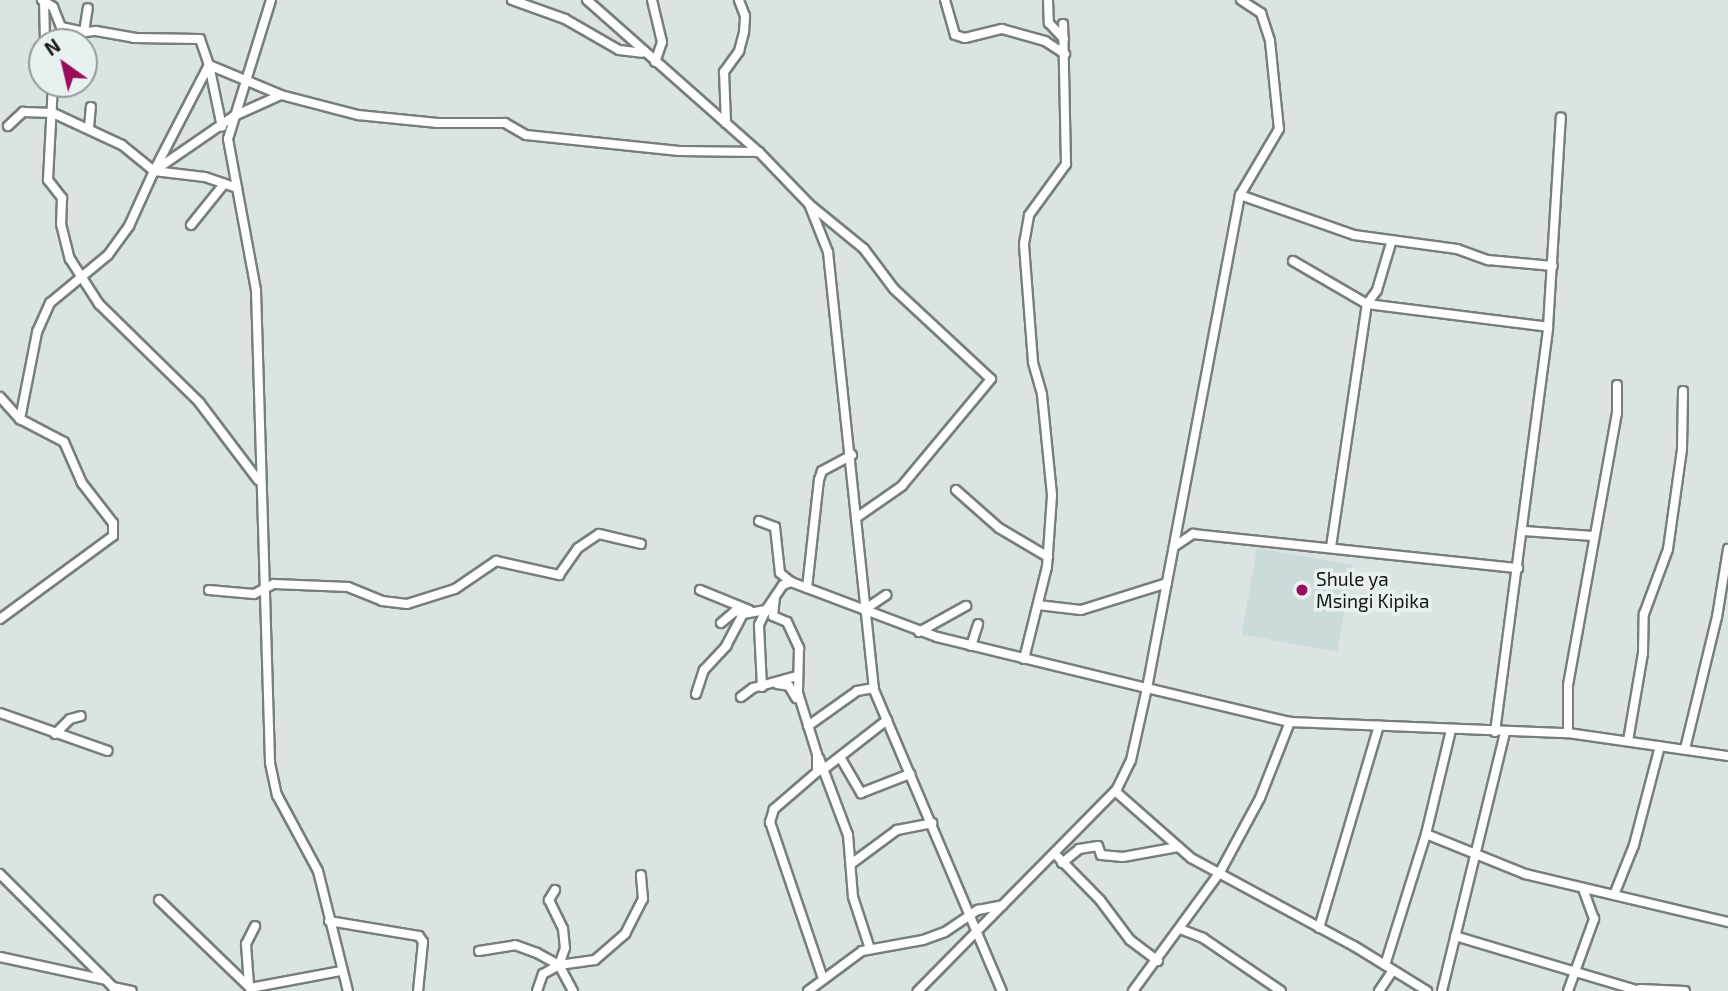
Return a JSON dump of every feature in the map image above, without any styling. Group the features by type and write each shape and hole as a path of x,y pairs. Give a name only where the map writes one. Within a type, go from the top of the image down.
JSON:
{"street":[{"path":"43,0 53,7 61,27 66,28"},
{"path":"43,0 44,28"},
{"path":"228,139 271,0"},
{"path":"512,0 565,19 619,50 645,54"},
{"path":"586,0 760,152 809,204 864,249 894,289 990,379 902,486 856,518"},
{"path":"652,0 662,42 655,62"},
{"path":"726,122 724,72 739,51 744,32 745,16 739,0"},
{"path":"944,0 955,35 965,38 1002,29 1045,41 1065,54"},
{"path":"1048,0 1049,23 1064,39"},
{"path":"918,991 1115,792 1131,760 1175,546 1240,195 1279,129 1270,41 1261,13 1241,0"},
{"path":"85,28 88,9"},
{"path":"1024,659 1048,557 1052,495 1042,394 1033,362 1024,244 1029,215 1066,164 1063,24"},
{"path":"98,33 200,39 209,65 222,125 228,139 256,290 258,480 266,576 271,587 264,656 270,763 277,794 318,871 348,991"},
{"path":"209,65 281,95 358,115 438,123 505,123 526,135 679,151 760,152"},
{"path":"20,419 37,332 50,303 107,255 129,226 209,65"},
{"path":"154,172 234,117 281,95"},
{"path":"53,98 48,180 62,198 67,247 82,275 99,304 199,402 258,480"},
{"path":"89,128 91,107"},
{"path":"8,125 23,112 53,113 122,145 154,172 237,188"},
{"path":"1442,991 1500,732 1548,327 1561,117"},
{"path":"191,225 224,184"},
{"path":"1240,195 1322,226 1391,243 1553,266"},
{"path":"809,204 828,253 852,455 864,610 874,688 978,928 1002,991"},
{"path":"1331,547 1367,304 1377,290 1391,243"},
{"path":"1293,261 1367,304 1548,327"},
{"path":"1568,733 1568,685 1617,413 1616,385"},
{"path":"1628,741 1643,653 1644,614 1668,549 1682,450 1683,391"},
{"path":"0,397 20,419 64,442 82,482 113,523 113,536 0,619"},
{"path":"807,588 822,471 852,455"},
{"path":"956,490 999,528 1048,557"},
{"path":"759,521 775,527 780,573 790,582 919,632 1024,659 1290,722 1568,733 1728,756"},
{"path":"1524,531 1593,536"},
{"path":"209,590 242,594 271,587 348,587 383,601 407,604 455,589 496,561 559,575 578,548 599,534 641,544"},
{"path":"1175,546 1193,534 1518,568"},
{"path":"1685,750 1717,617 1728,549"},
{"path":"762,687 757,643 775,597 790,582"},
{"path":"1038,605 1082,610 1167,583"},
{"path":"700,590 749,610 770,613 787,622 799,648 797,676 808,726 848,835 853,897 870,949"},
{"path":"864,610 886,595"},
{"path":"919,632 966,606"},
{"path":"721,623 734,612 749,610"},
{"path":"696,694 704,670 749,610"},
{"path":"971,646 978,624"},
{"path":"741,697 797,676"},
{"path":"777,684 789,686 801,701"},
{"path":"808,726 857,691 874,688"},
{"path":"0,713 108,751"},
{"path":"55,734 70,719 80,716"},
{"path":"824,769 887,720"},
{"path":"1138,989 1220,872 1259,798 1290,722"},
{"path":"1319,928 1379,726"},
{"path":"1379,991 1389,967 1426,834 1451,730"},
{"path":"1614,895 1634,845 1660,746"},
{"path":"817,754 817,772 774,809 770,822 823,979"},
{"path":"840,757 861,793 910,774"},
{"path":"1115,792 1178,847 1427,991"},
{"path":"850,864 897,830 932,823"},
{"path":"1426,834 1525,874 1728,922"},
{"path":"1062,863 1079,849 1098,846 1101,855 1123,857 1178,847"},
{"path":"1054,853 1100,900 1130,940 1158,961"},
{"path":"0,874 113,987 132,991"},
{"path":"537,991 543,974 559,965 595,960 625,934 643,899 641,875"},
{"path":"1568,991 1594,919 1583,888"},
{"path":"555,891 549,900 563,929 565,948 559,965"},
{"path":"159,900 249,990"},
{"path":"808,991 870,949 946,932 972,914 1007,903"},
{"path":"329,921 419,936 423,942 418,991"},
{"path":"249,990 244,967 246,944 255,926"},
{"path":"1180,929 1203,938 1281,991"},
{"path":"1455,936 1640,990 1685,991"},
{"path":"479,951 515,945 559,965 573,991"},
{"path":"0,957 106,980"},
{"path":"249,990 341,971"}],"shaded area":[{"path":"1257,548 1353,565 1337,652 1242,635"}],"place":[{"name":"Shule ya Msingi Kipika","path":"1302,590"}]}
